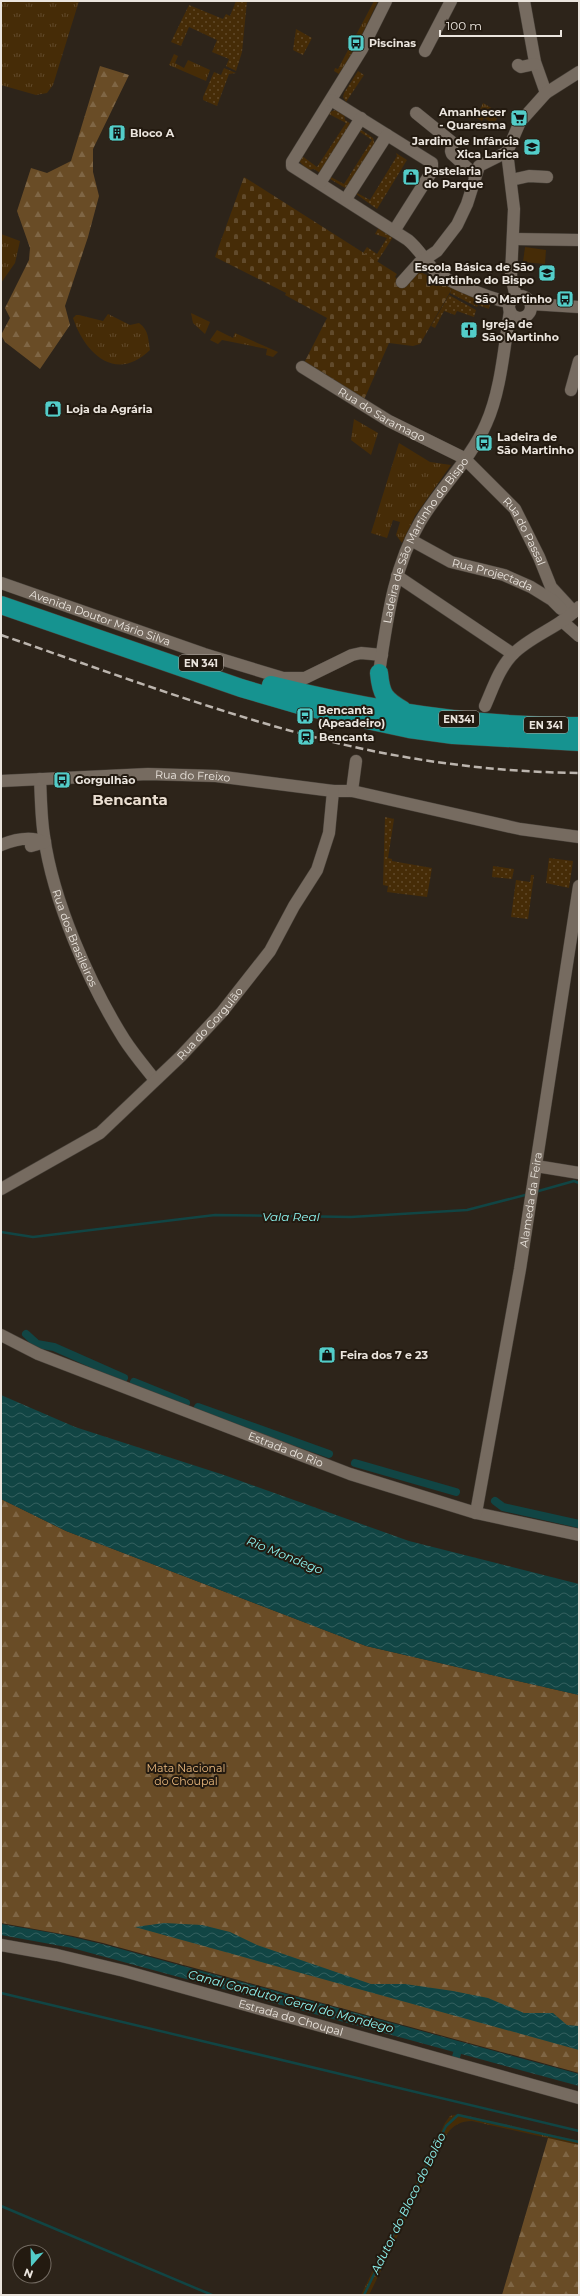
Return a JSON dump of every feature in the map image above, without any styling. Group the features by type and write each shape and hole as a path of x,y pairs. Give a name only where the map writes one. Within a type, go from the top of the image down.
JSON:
{"highway":[{"name":"EN 341","path":"1,593 245,678 344,701 407,712"},
{"name":"EN 341","path":"1,605 242,688 306,707 409,729 452,735 579,742"},
{"path":"344,701 364,699 369,696 379,673"},
{"path":"379,673 381,688 384,696 407,712"},
{"name":"EN341","path":"407,712 512,724"},
{"name":"EN 341","path":"512,724 579,726"}],"street":[{"path":"386,1 362,49 292,162 292,166 346,199 417,247 435,271 497,300 512,303 527,298 529,311 504,344"},
{"path":"425,51 451,1"},
{"path":"523,3 536,64 546,94"},
{"path":"518,65 521,67 536,64"},
{"path":"579,72 546,94 520,122 507,152 514,209 514,240 511,276 514,317 529,311 560,306 579,307"},
{"path":"331,100 432,163 432,171 394,231"},
{"path":"416,113 453,143 451,151 452,154 475,174"},
{"path":"320,183 361,118"},
{"path":"346,199 387,134"},
{"path":"402,282 426,259 437,251 457,225 467,204 475,174 479,166 507,152"},
{"path":"511,180 529,176 548,177"},
{"path":"514,240 579,240"},
{"name":"Ladeira de São Martinho do Bispo","path":"379,673 397,576 411,540 431,504 483,431 493,407 512,303"},
{"path":"571,390 579,361"},
{"name":"Rua do Saramago","path":"302,367 388,421 464,458"},
{"name":"Rua do Passal","path":"464,458 515,509 539,557 551,587 571,614"},
{"name":"Rua Projectada","path":"411,540 451,562 504,575 531,587 571,614"},
{"path":"397,576 513,654"},
{"name":"Avenida Doutor Mário Silva","path":"1,583 204,654 283,678 305,678 356,654 382,655"},
{"path":"485,706 502,667 513,654 571,614 579,636"},
{"path":"352,791 356,761"},
{"name":"Rua do Freixo","path":"1,781 148,774 216,776 333,791 352,791 520,829 579,837"},
{"name":"Rua dos Brasileiros","path":"40,779 45,842 56,891 89,973 124,1039 155,1080"},
{"name":"Rua do Gorgulão","path":"1,1189 100,1133 181,1056 222,1012 270,951 281,934 294,906 322,860 329,833 333,791"},
{"path":"1,845 16,840 30,838 45,842"},
{"path":"31,846 45,842"},
{"name":"Alameda da Feira","path":"476,1512 500,1390 536,1163 575,938 579,886"},
{"path":"536,1163 579,1167"},
{"path":"536,1163 579,1173"},
{"name":"Estrada do Rio","path":"2,1333 38,1354 350,1474 476,1512 579,1535"},
{"name":"Estrada do Choupal","path":"1,1945 58,1955 124,1971 579,2098"}],"green space":[{"path":"1,1 79,1 53,85 47,93 36,95 1,85"},
{"path":"236,1 247,1 242,52 236,71 226,66 229,59 212,52 217,40 189,27 181,46 171,42 189,5 223,19 226,14 230,16"},
{"path":"374,1 378,1 357,45 339,74 334,71 335,68 338,69"},
{"path":"296,29 312,38 303,55 293,50"},
{"path":"174,54 178,56 175,63 184,68 188,60 210,70 206,81 169,65"},
{"path":"100,66 129,75 93,149 93,172 99,196 88,237 65,306 70,325 40,369 5,342 1,335 10,318 5,308 29,260 30,248 17,211 31,168 47,173 71,161"},
{"path":"224,68 236,73 229,74 217,106 203,100 203,97 214,72 221,75"},
{"path":"358,71 364,75 346,102 343,97 344,93"},
{"path":"483,103 500,113 494,124 484,118 482,121 476,118"},
{"path":"335,110 344,114 345,120 351,124 320,173 314,169 307,170 300,162 300,158 302,156 317,167 346,123 327,113"},
{"path":"360,129 373,138 375,145 347,189 330,179 331,177 344,184 372,140 357,130"},
{"path":"396,153 407,160 377,209 356,194 357,193 370,200 397,156"},
{"path":"244,177 397,274 395,277 402,282 418,271 453,287 420,344 413,346 389,343 363,402 304,363 327,318 285,295 286,293 215,257"},
{"path":"379,227 393,237 377,262 363,253 367,247 377,254 387,238 375,234"},
{"path":"1,234 20,241 15,263 1,283"},
{"path":"525,247 546,250 545,264 523,262"},
{"path":"453,287 490,304 489,309 478,305 477,307 450,293"},
{"path":"449,295 476,310 474,317 457,311 455,315 444,311 435,328 431,326"},
{"path":"191,313 210,322 205,334 193,323"},
{"path":"108,314 130,325 139,323 148,335 150,350 137,360 125,364 114,364 103,360 94,353 85,343 73,318 76,315 79,315 103,321"},
{"path":"217,330 233,338 235,333 278,352 273,357 266,355 267,349 222,340 218,344 210,340"},
{"path":"354,419 378,433 371,455 351,440"},
{"path":"399,443 430,462 451,465 415,516 402,543 396,535 400,522 393,520 387,538 371,533"},
{"path":"385,817 394,819 388,858 392,859 392,861 432,868 427,897 387,892 388,886 383,885"},
{"path":"549,858 573,861 569,888 546,883"},
{"path":"493,866 514,869 512,879 492,877"},
{"path":"531,875 534,875 528,919 511,917 516,880 530,882"},
{"name":"Mata Nacional do Choupal","path":"1,1499 66,1531 366,1646 579,1695 579,2073 103,1943 1,1923"},
{"path":"459,2114 579,2141 579,2145 472,2121 461,2123 452,2128 447,2134 369,2295 361,2295 445,2123 450,2116"},
{"path":"548,2138 579,2145 579,2295 502,2295"}],"water":[{"name":"Rio Mondego","path":"1,1395 75,1427 224,1475 409,1541 579,1584 579,1695 366,1646 66,1531 1,1499"},
{"path":"164,1923 202,1925 230,1932 257,1945 371,1984 405,1984 453,1991 488,1998 524,2013 553,2013 567,2025 579,2026 579,2050 135,1927"},
{"name":"Canal Condutor Geral do Mondego","path":"1,1924 64,1935 106,1945 579,2074 579,2086 72,1948 1,1935"}],"waterway":[{"name":"Vala Real","path":"535,1192 574,1181 579,1183"},
{"name":"Vala Real","path":"1,1232 33,1237 215,1215 351,1217 467,1210 529,1194"},
{"path":"26,1334 37,1344 54,1347 124,1378"},
{"path":"134,1382 186,1403"},
{"path":"198,1407 329,1454"},
{"path":"355,1463 456,1492"},
{"path":"495,1501 503,1507 579,1524"},
{"path":"1,1993 579,2131"},
{"path":"456,2057 459,2047"},
{"name":"Adutor do Bloco do Bolão","path":"364,2295 446,2126 458,2115 579,2142"},
{"path":"1,2206 212,2295"}],"railway":[{"path":"1,635 210,707 337,743 397,756 457,765 518,771 579,773"}],"place":[{"name":"Piscinas","path":"356,43"},
{"name":"Amanhecer - Quaresma","path":"519,118"},
{"name":"Bloco A","path":"117,133"},
{"name":"Jardim de Infância Xica Larica","path":"532,147"},
{"name":"Pastelaria do Parque","path":"411,177"},
{"name":"Escola Básica de São Martinho do Bispo","path":"547,273"},
{"name":"São Martinho","path":"565,299"},
{"name":"Igreja de São Martinho","path":"469,330"},
{"name":"Loja da Agrária","path":"53,409"},
{"name":"Ladeira de São Martinho","path":"484,443"},
{"name":"Bencanta (Apeadeiro)","path":"305,716"},
{"name":"Bencanta","path":"306,737"},
{"name":"Gorgulhão","path":"62,780"},
{"name":"Feira dos 7 e 23","path":"327,1355"}],"district":[{"name":"Bencanta","path":"130,799"}]}
